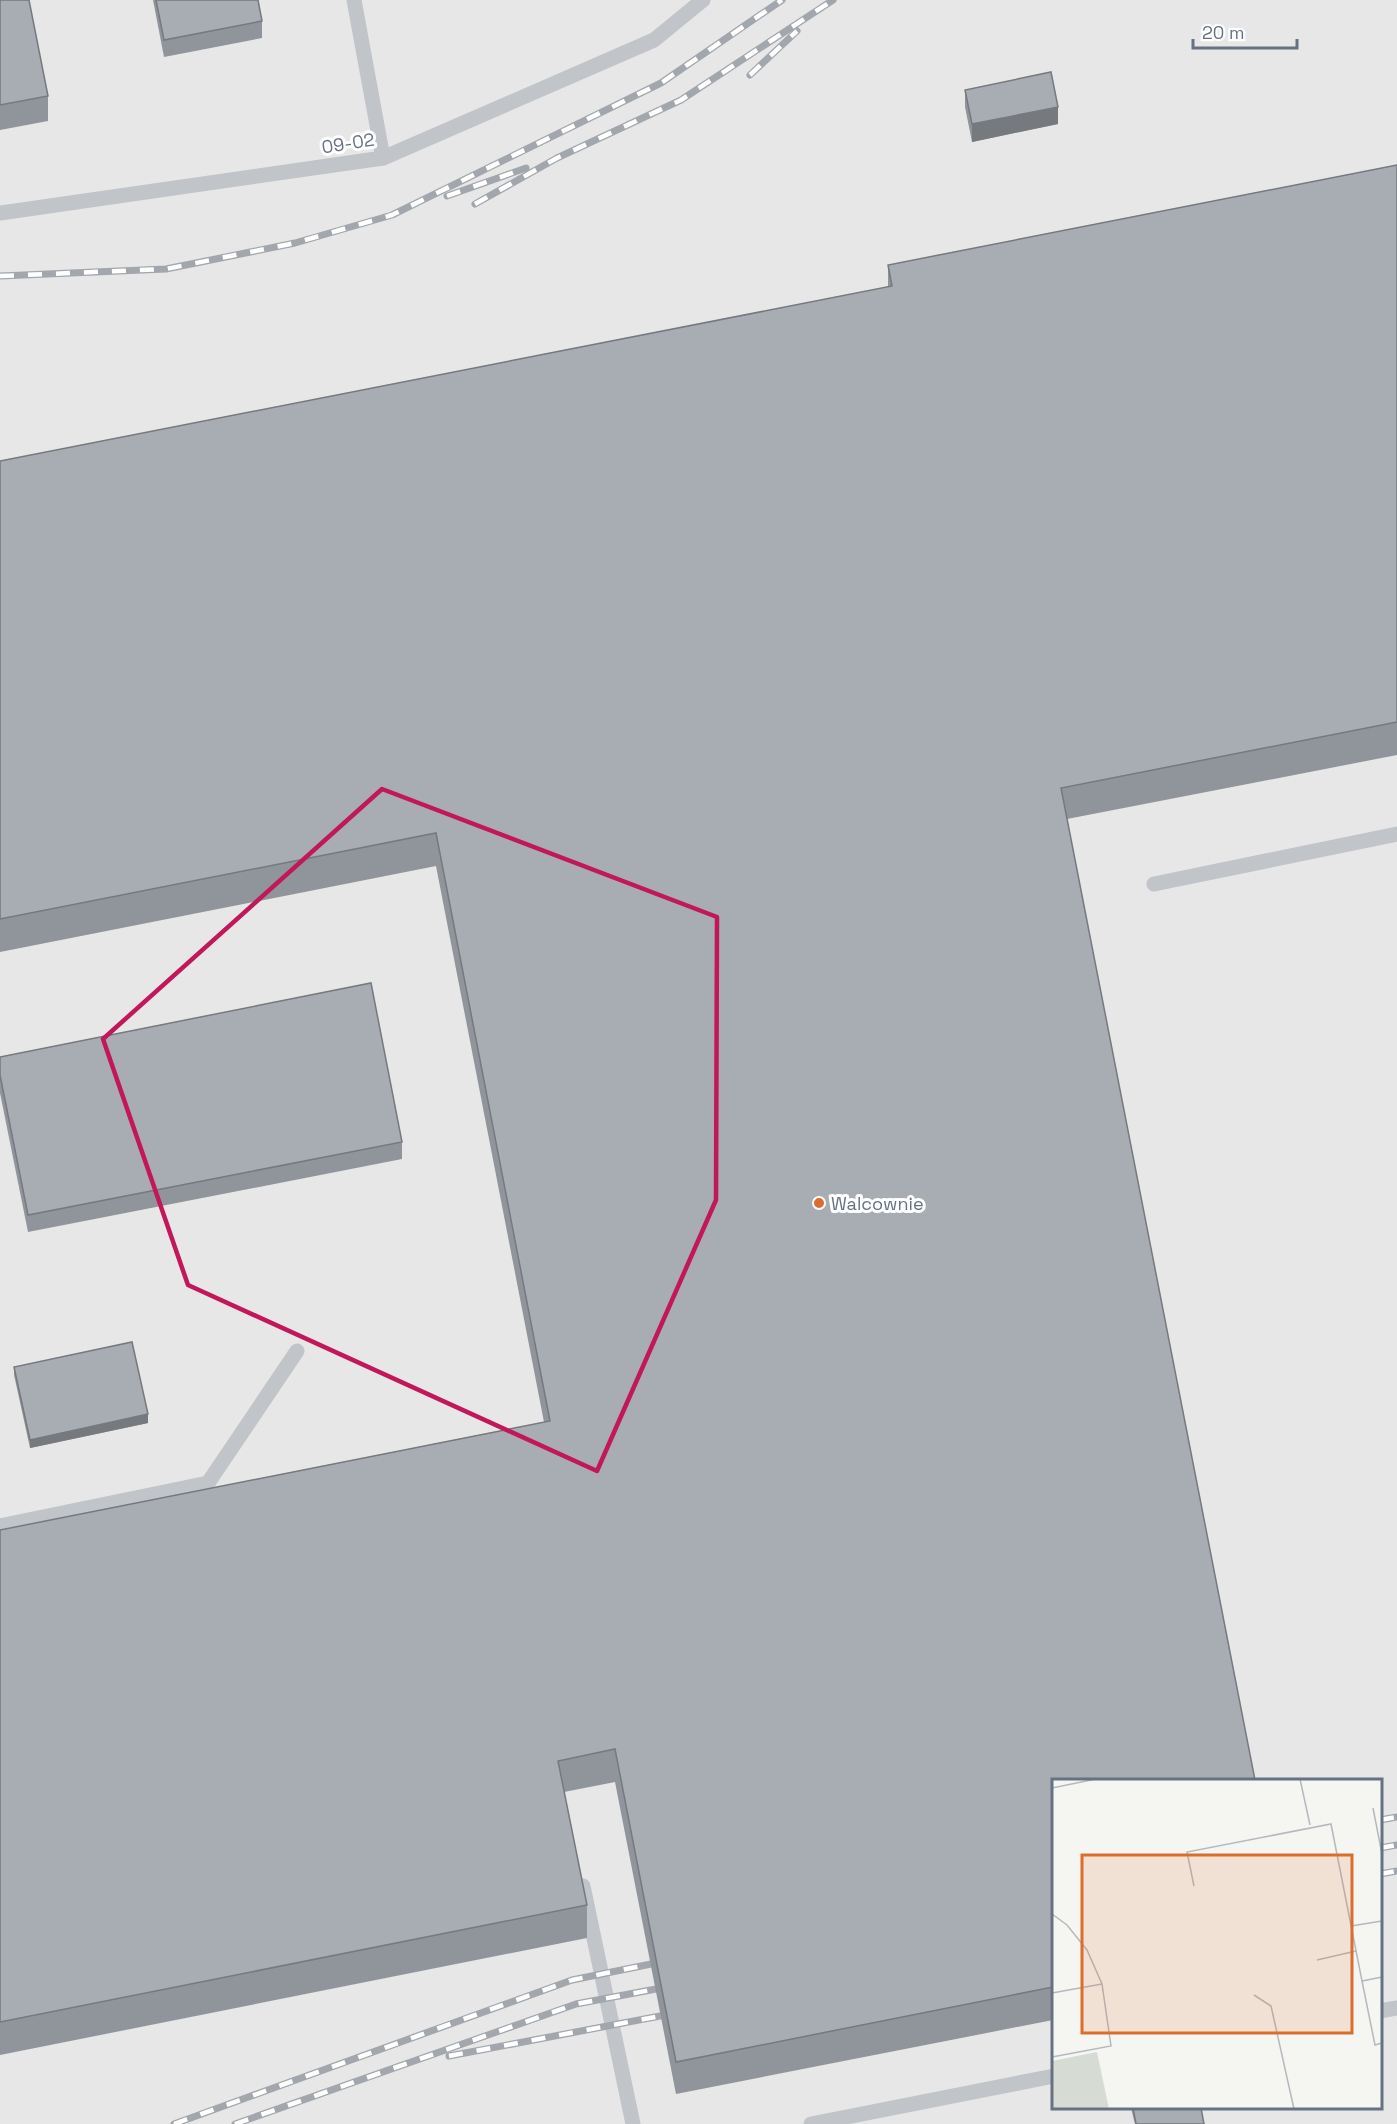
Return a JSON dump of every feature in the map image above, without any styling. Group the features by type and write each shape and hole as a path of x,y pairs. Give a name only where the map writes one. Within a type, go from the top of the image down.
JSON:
{"lane":[{"path":"354,0 383,158"},
{"name":"09-02","path":"0,213 383,158 654,40 703,0"},
{"path":"1154,884 1397,834"},
{"path":"0,1526 208,1483 297,1351"},
{"path":"579,1869 633,2124"},
{"path":"1382,2011 1397,2008"},
{"path":"811,2124 838,2121 1052,2076"}],"highlighted area":[{"path":"382,789 717,917 716,1200 597,1471 188,1285 103,1039"}],"shaded area":[{"path":"0,0 1397,0 1397,2124 0,2124"}],"building":[{"path":"0,0 29,0 48,96 0,105"},
{"path":"156,0 258,0 262,21 164,40"},
{"path":"1051,72 1058,107 972,124 965,90"},
{"name":"Walcownie","path":"1397,165 1397,722 1061,788 1255,1779 1052,1779 1052,1987 676,2062 615,1749 558,1761 587,1905 0,2022 0,1530 550,1421 436,833 0,919 0,461 892,286 888,265"},
{"path":"371,983 402,1142 28,1215 0,1075 0,1057"},
{"path":"132,1342 148,1414 30,1440 14,1367"},
{"path":"1133,2109 1201,2109 1204,2124 1136,2124"}],"railway":[{"path":"0,276 166,269 295,243 392,215 661,83 782,0"},
{"path":"475,204 557,158 681,100 833,0"},
{"path":"750,75 797,31"},
{"path":"447,196 526,168"},
{"path":"1382,1820 1397,1817"},
{"path":"1382,1848 1397,1845"},
{"path":"1382,1874 1397,1871"},
{"path":"174,2124 572,1980 666,1961"},
{"path":"235,2124 576,2004 672,1986"},
{"path":"449,2056 676,2013"}],"place":[{"name":"Walcownie","path":"819,1203"}]}
